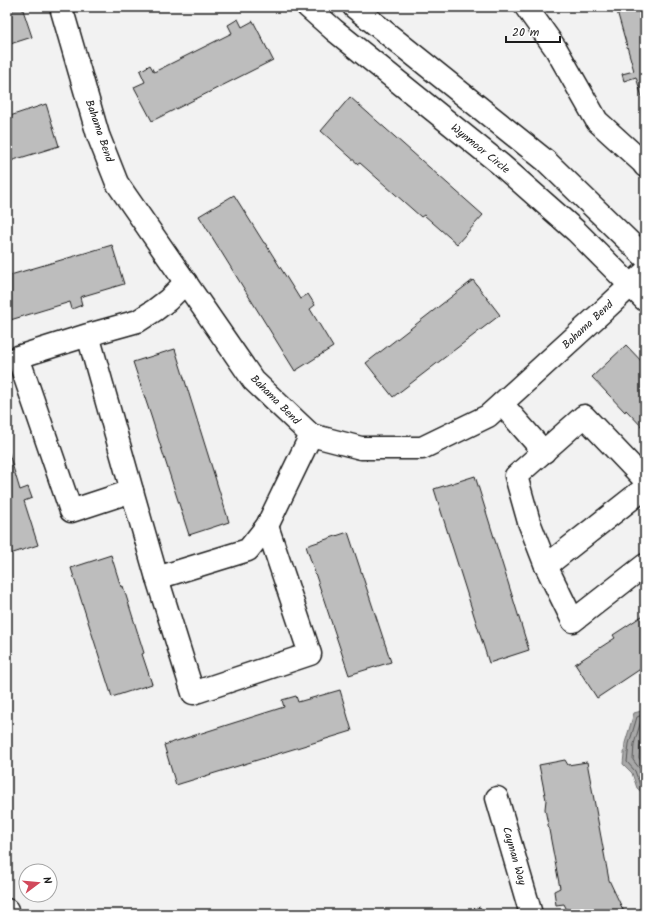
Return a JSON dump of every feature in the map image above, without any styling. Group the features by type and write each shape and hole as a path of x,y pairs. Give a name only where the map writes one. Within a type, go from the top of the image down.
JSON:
{"street":[{"name":"Bahama Bend","path":"61,7 98,136 117,183 253,380 311,435 361,448 422,448 488,416 640,286"},
{"name":"Wynmoor Circle","path":"308,7 334,30 500,164 640,286"},
{"path":"526,7 556,49 596,121 645,166"},
{"path":"334,30 358,8 546,162 645,257"},
{"path":"132,491 70,511 18,357 138,321 168,300 186,282"},
{"path":"88,335 157,578 194,693 310,654 268,526"},
{"path":"502,404 544,452"},
{"path":"645,480 584,416 516,476 529,522 546,566 573,621 645,565"},
{"path":"157,578 248,550 268,526 311,435"},
{"path":"546,566 645,488"},
{"name":"Cayman Way","path":"497,798 531,914"},
{"path":"7,910 8,914"}],"water":[{"path":"645,710 645,795 637,788 632,773 623,764 625,743 634,713"}],"building":[{"path":"7,7 22,7 32,37 7,45"},
{"path":"609,7 645,7 645,107 636,77 624,81 622,74 634,71 617,11 611,12"},
{"path":"238,19 242,27 253,21 273,60 152,121 134,87 145,82 140,71 150,65 154,72 232,33 228,25"},
{"path":"350,97 483,215 457,244 424,215 421,217 321,131"},
{"path":"46,104 59,146 7,162 7,117"},
{"path":"234,195 300,299 308,294 315,305 310,309 333,347 295,371 199,216"},
{"path":"112,245 124,284 80,297 82,305 72,309 70,302 7,321 7,276"},
{"path":"473,280 500,315 393,397 366,363"},
{"path":"626,345 645,365 645,430 626,410 625,412 592,377"},
{"path":"175,349 229,522 189,535 133,362"},
{"path":"7,447 20,490 28,487 32,498 24,501 38,545 7,555"},
{"path":"475,476 529,650 489,663 434,489"},
{"path":"348,532 391,662 349,675 306,546"},
{"path":"111,555 121,587 123,586 152,684 112,697 71,568"},
{"path":"645,614 645,666 597,698 575,664 615,638 613,635"},
{"path":"340,690 352,731 176,785 164,745 284,707 282,700 296,696 298,702"},
{"path":"565,760 568,765 587,762 609,880 625,914 569,914 564,904 556,905 554,891 560,888 545,809 546,800 539,765"},
{"path":"480,907 483,914 460,914"}]}
